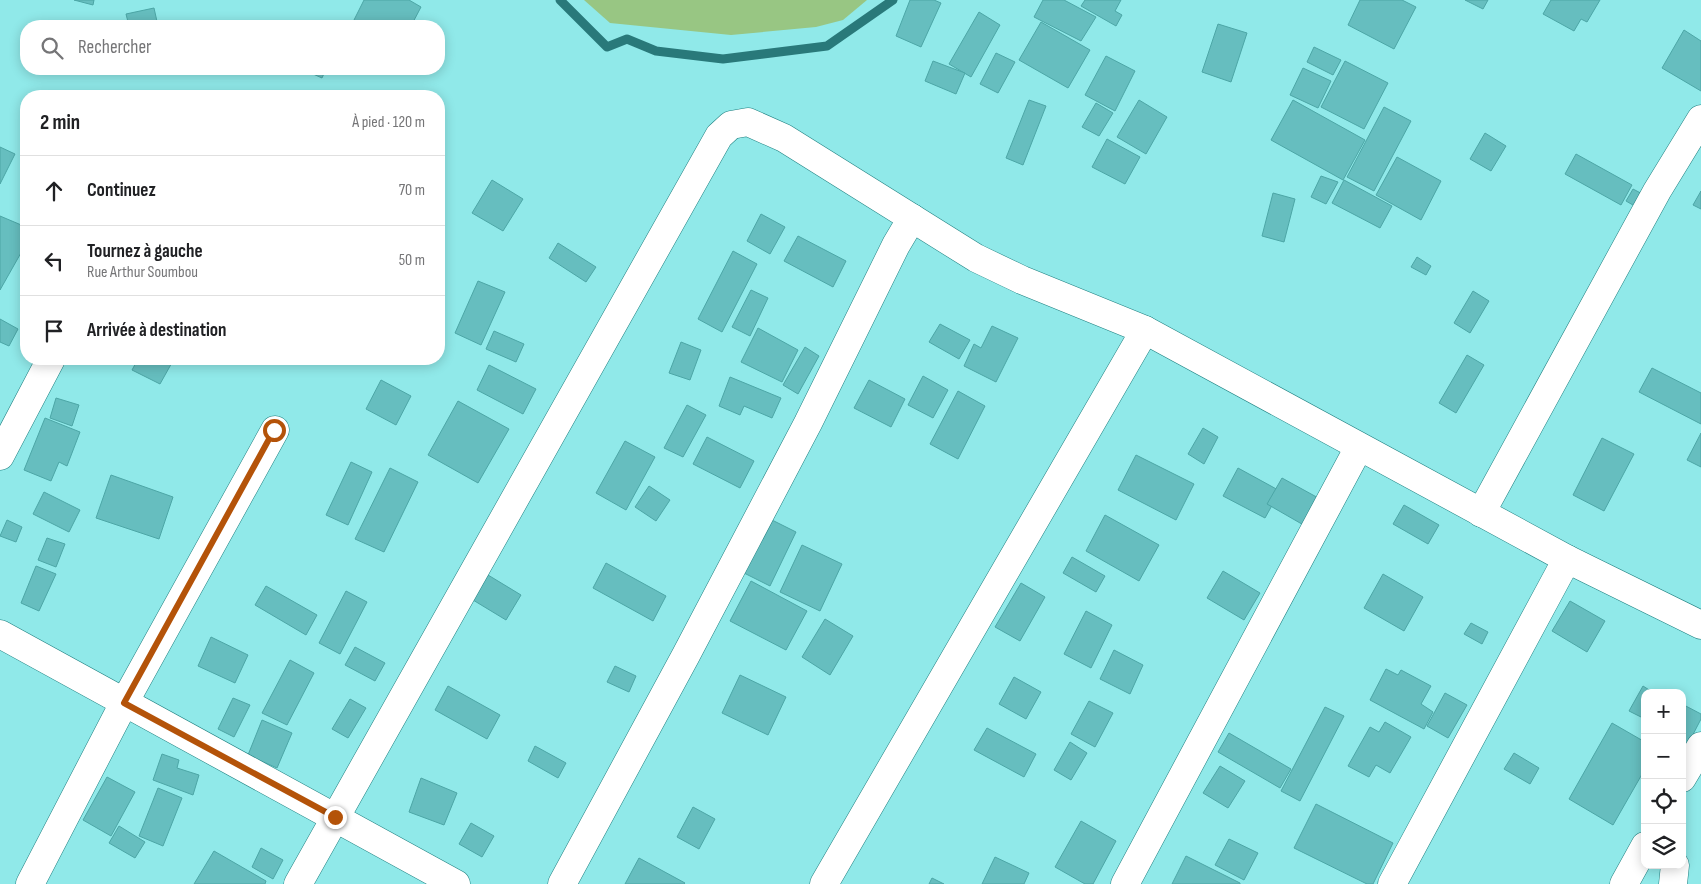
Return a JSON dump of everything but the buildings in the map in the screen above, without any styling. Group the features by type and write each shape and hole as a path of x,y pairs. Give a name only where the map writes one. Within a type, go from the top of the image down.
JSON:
{"street":[{"path":"1481,513 1656,191 1701,119"},
{"path":"298,884 718,136 731,125 748,122 784,138 976,258 1022,280 1145,330 1567,559 1701,625"},
{"path":"562,884 795,449 896,245 912,218"},
{"path":"824,884 1145,330"},
{"path":"0,456 48,365"},
{"path":"30,884 124,703 274,430"},
{"path":"1125,884 1359,447"},
{"path":"1392,884 1567,559"},
{"path":"0,634 456,884"},
{"path":"1684,779 1701,746"},
{"path":"1624,884 1641,853"},
{"path":"1673,884 1674,869"}],"green space":[{"path":"584,0 867,0 843,20 816,27 731,35 610,23"}],"waterway":[{"path":"560,0 607,47 627,39 656,51 723,59 827,46 893,0"}],"route":[{"path":"274,430 124,703 335,817"}]}
